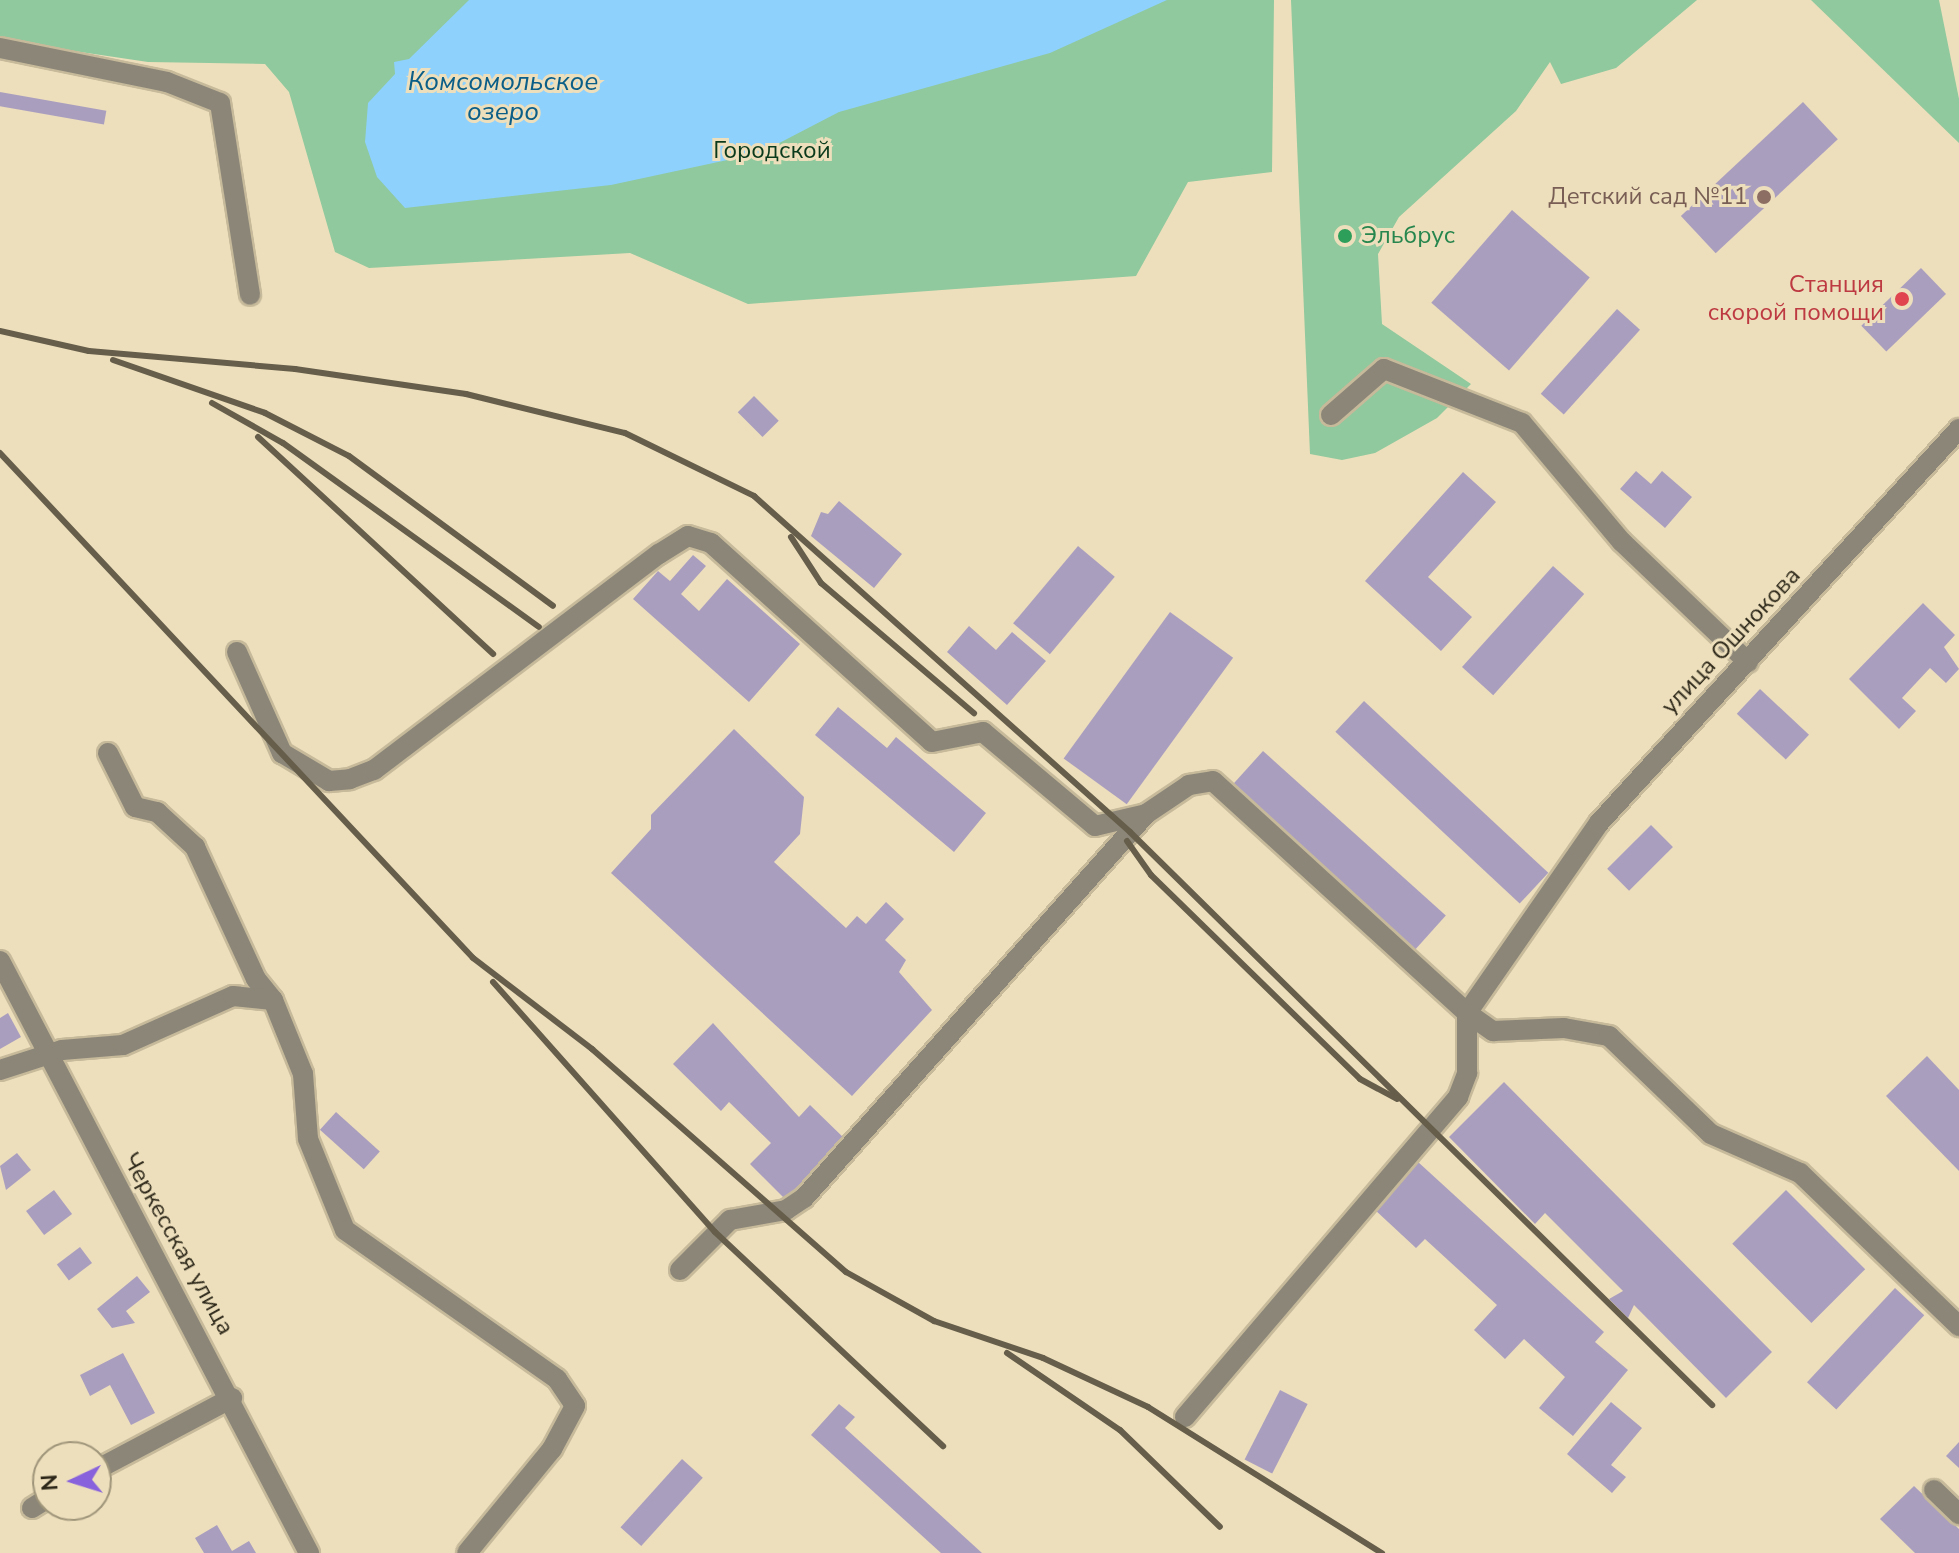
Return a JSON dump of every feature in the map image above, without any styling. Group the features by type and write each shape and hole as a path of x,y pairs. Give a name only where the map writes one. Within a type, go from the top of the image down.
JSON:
{"street":[{"path":"0,48 167,82 220,103 250,295"},
{"path":"1331,415 1384,369 1522,423 1622,542 1748,662"},
{"name":"улица Ошнокова","path":"1467,1013 1552,897 1599,823 1959,429"},
{"path":"237,652 282,753 329,781 350,779 374,770 688,536 711,543 932,742 983,732 1095,826 1146,814"},
{"path":"108,753 135,807 157,812 195,847 256,979 273,1000 303,1074 308,1139 345,1230 557,1379 575,1406 552,1449 467,1553"},
{"path":"680,1270 730,1220 786,1210 804,1198 1146,814 1189,785 1213,781 1467,1013 1493,1031 1564,1028 1609,1036 1711,1134 1800,1173 1959,1326"},
{"name":"Черкесская улица","path":"0,961 43,1054 232,1398 309,1553"},
{"path":"0,1070 43,1054 123,1045 233,996 273,1000"},
{"path":"1185,1417 1458,1097 1467,1073 1467,1013"},
{"path":"112,1462 232,1398"},
{"path":"1934,1490 1959,1514"}],"green space":[{"name":"Городской","path":"0,0 1274,0 1272,172 1188,182 1136,276 748,304 630,253 369,268 335,252 289,92 265,64 148,62 0,40"},
{"name":"Эльбрус","path":"1291,0 1697,0 1616,68 1561,84 1550,62 1516,111 1399,217 1378,254 1382,324 1471,384 1437,418 1375,453 1342,460 1310,454"},
{"path":"1811,0 1939,0 1959,99 1959,143"}],"water":[{"name":"Комсомольское озеро","path":"469,0 1167,0 1050,53 839,112 760,153 611,185 405,208 377,177 365,142 368,103 395,74 394,62 409,59"}],"building":[{"path":"0,92 106,111 104,125 0,106"},
{"path":"1803,102 1838,139 1716,253 1681,216"},
{"path":"1512,210 1590,278 1509,370 1431,303"},
{"path":"1921,268 1946,294 1886,352 1861,326"},
{"path":"1617,309 1640,330 1564,414 1541,394"},
{"path":"754,396 779,421 762,437 738,412"},
{"path":"1636,471 1651,484 1662,471 1692,497 1665,528 1620,489"},
{"path":"1463,472 1496,502 1428,577 1472,617 1441,651 1365,581"},
{"path":"839,501 902,554 874,588 811,536 821,512 828,514"},
{"path":"1078,546 1115,577 1050,654 1013,623"},
{"path":"693,555 706,566 681,594 699,611 727,579 800,644 749,702 633,599 658,571 670,581"},
{"path":"1553,566 1584,594 1493,695 1462,667"},
{"path":"1923,603 1955,635 1944,647 1959,669 1946,683 1930,668 1902,698 1916,711 1899,729 1849,679"},
{"path":"1170,612 1233,658 1127,804 1064,758"},
{"path":"969,626 996,650 1012,632 1046,661 1007,705 947,652"},
{"path":"1760,689 1809,735 1786,760 1737,714"},
{"path":"1364,701 1548,873 1520,904 1335,732"},
{"path":"838,707 887,748 896,737 986,813 954,852 815,735"},
{"path":"734,729 804,797 800,834 774,862 846,928 857,916 866,924 886,902 904,919 885,940 906,960 899,972 932,1010 852,1096 611,873 651,829 651,815"},
{"path":"1263,751 1446,916 1408,957 1226,793"},
{"path":"1651,825 1673,847 1629,891 1607,869"},
{"path":"8,1013 21,1037 0,1049 0,1018"},
{"path":"713,1023 799,1117 810,1105 847,1141 788,1202 750,1164 771,1143 729,1102 721,1111 673,1064"},
{"path":"1927,1056 1959,1090 1959,1171 1886,1096"},
{"path":"1504,1082 1772,1352 1726,1398 1634,1305 1628,1318 1609,1299 1623,1291 1545,1213 1535,1224 1449,1137"},
{"path":"336,1112 380,1151 364,1169 320,1130"},
{"path":"17,1153 31,1170 6,1190 0,1166"},
{"path":"1417,1161 1604,1332 1595,1342 1628,1370 1573,1436 1539,1408 1565,1377 1524,1339 1505,1359 1474,1330 1497,1305 1425,1239 1416,1248 1374,1209"},
{"path":"54,1190 72,1214 44,1235 26,1211"},
{"path":"1786,1190 1865,1269 1811,1323 1732,1244"},
{"path":"80,1247 92,1263 69,1280 57,1264"},
{"path":"137,1276 150,1292 126,1311 135,1323 112,1328 97,1309"},
{"path":"1895,1288 1924,1315 1836,1410 1807,1382"},
{"path":"123,1353 155,1413 131,1425 110,1385 90,1396 80,1375"},
{"path":"1280,1390 1308,1404 1272,1474 1245,1459"},
{"path":"1611,1402 1642,1428 1611,1465 1626,1477 1612,1493 1567,1454"},
{"path":"839,1404 855,1417 845,1428 982,1553 941,1553 811,1435"},
{"path":"1959,1442 1959,1468 1946,1456"},
{"path":"682,1459 703,1478 641,1546 620,1527"},
{"path":"1914,1486 1959,1529 1959,1553 1915,1553 1880,1519"},
{"path":"217,1525 232,1551 249,1541 256,1553 204,1553 195,1538"}],"railway":[{"path":"0,331 89,351 295,369 466,394 625,433 754,496 1130,832 1712,1405"},
{"path":"113,360 265,413 349,456 553,606"},
{"path":"212,403 283,443 539,627"},
{"path":"258,437 493,654"},
{"path":"0,453 473,958 592,1049 846,1272 934,1321 1043,1358 1148,1407 1382,1553"},
{"path":"791,537 821,583 974,713"},
{"path":"1127,841 1151,875 1360,1079 1397,1099"},
{"path":"493,982 715,1232 943,1446"},
{"path":"1007,1353 1120,1430 1220,1527"}],"place":[{"name":"Детский сад №11","path":"1764,197"},
{"name":"Эльбрус","path":"1345,236"},
{"name":"Станция скорой помощи","path":"1902,299"}]}
